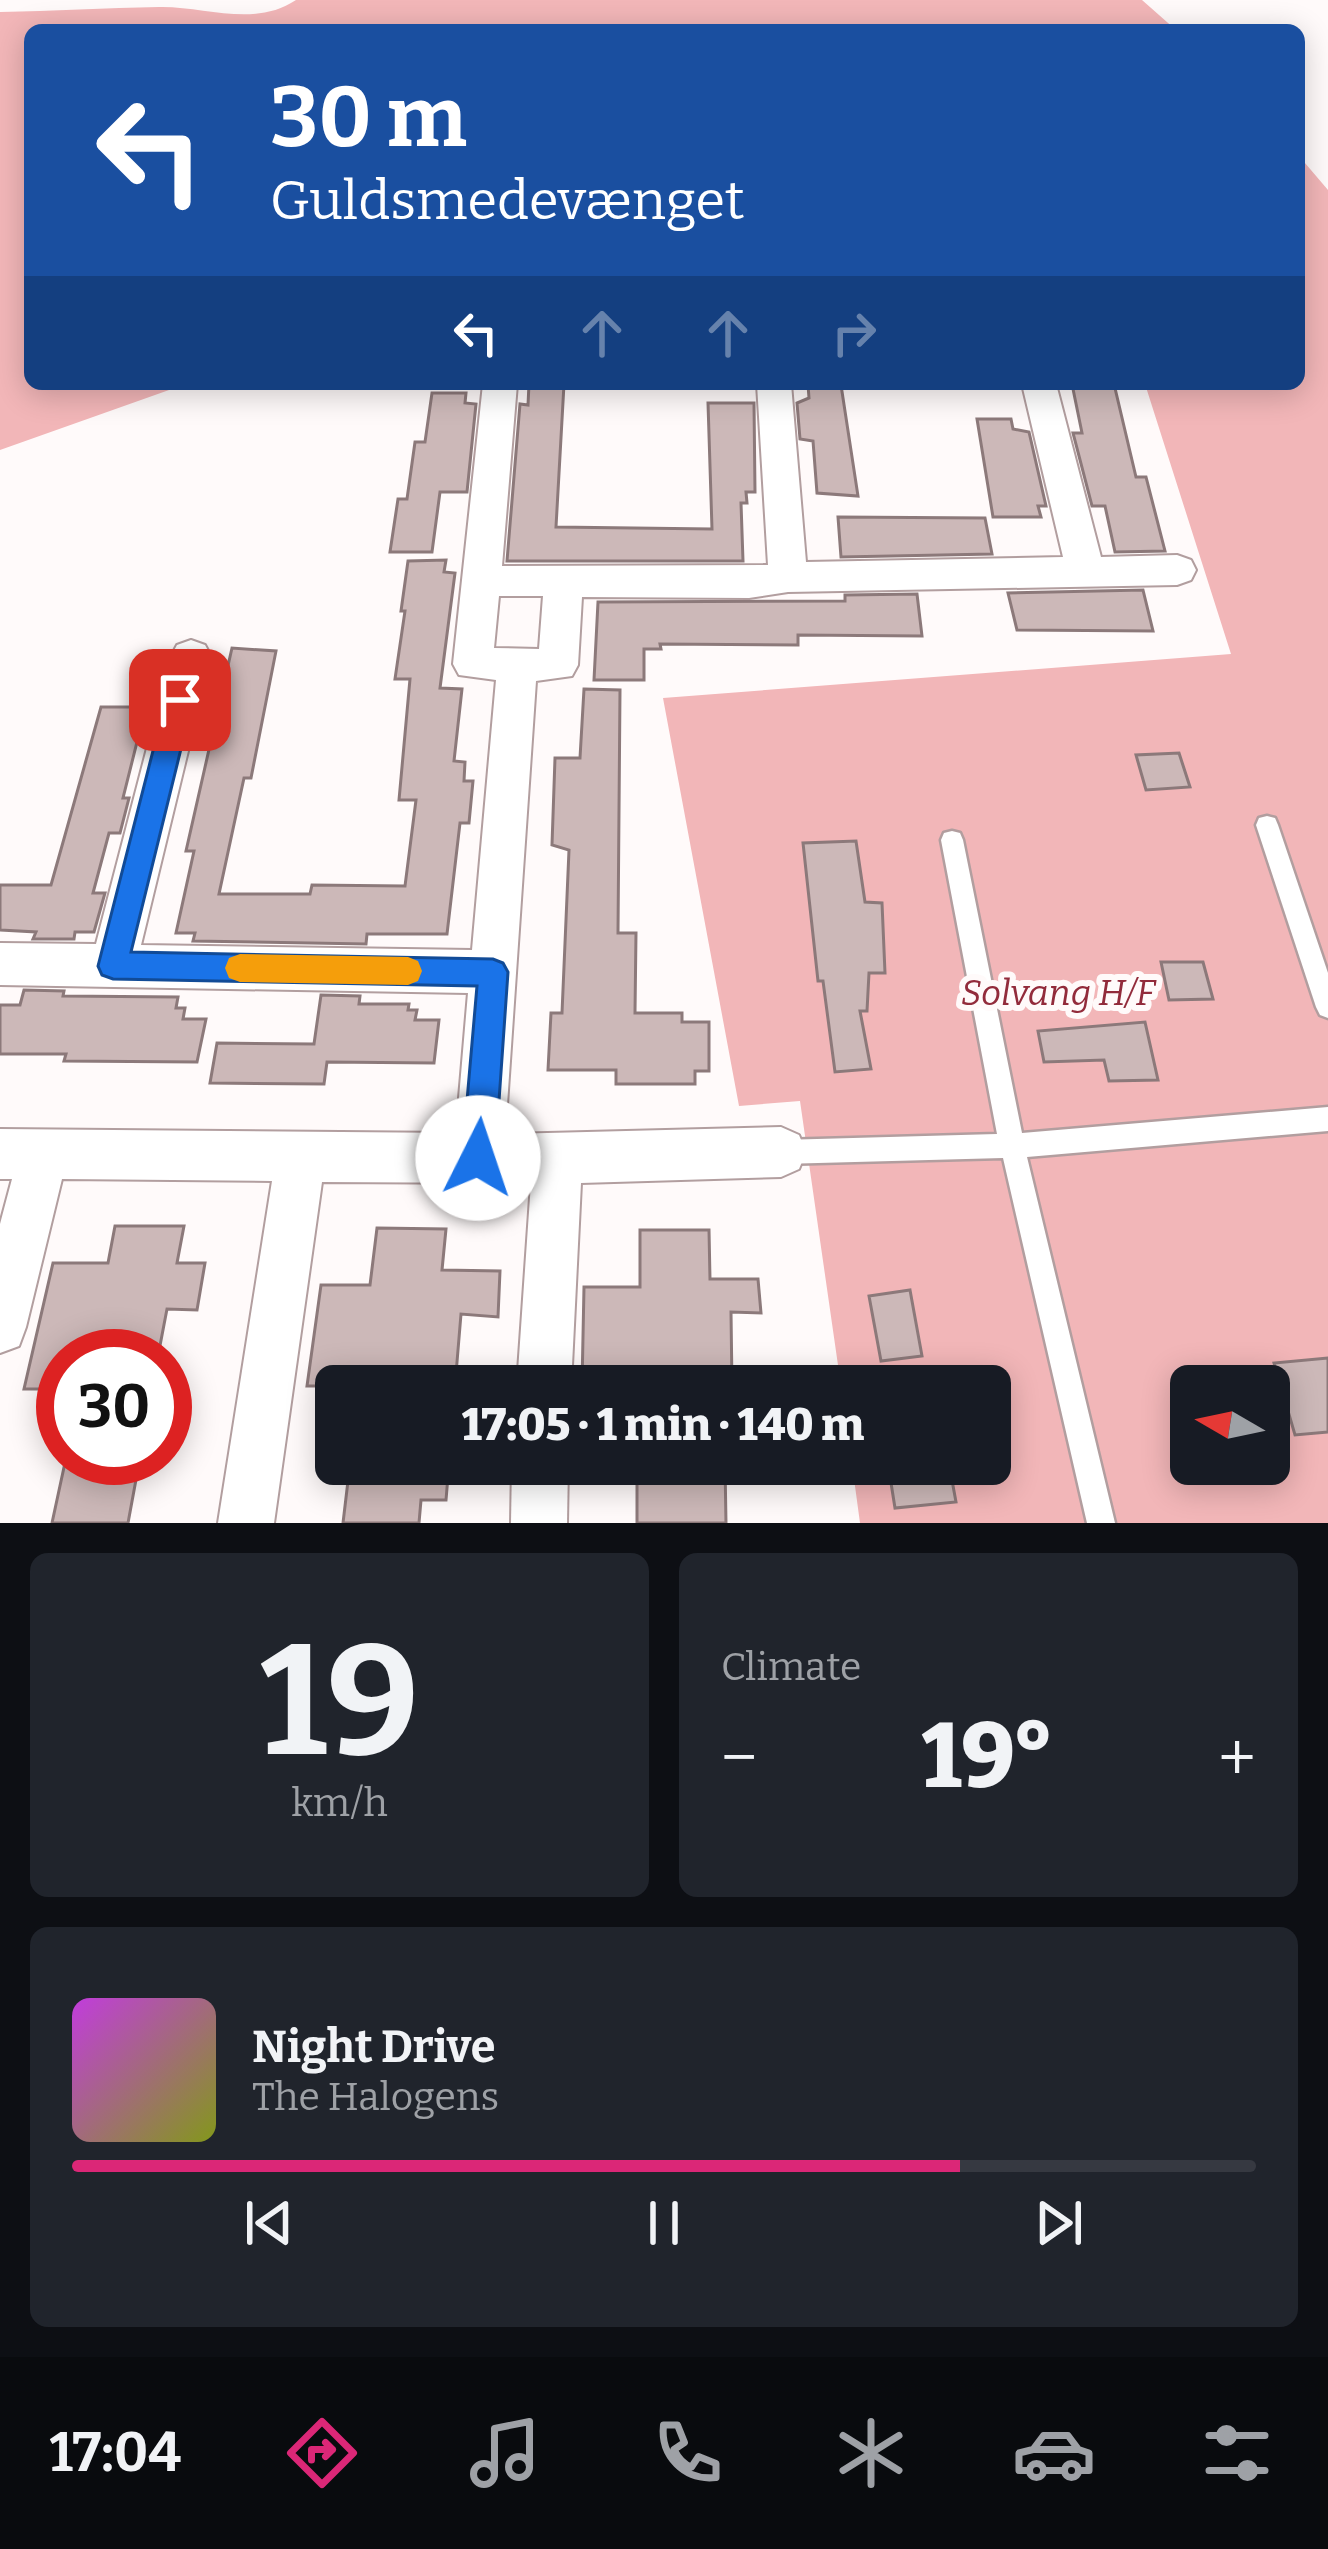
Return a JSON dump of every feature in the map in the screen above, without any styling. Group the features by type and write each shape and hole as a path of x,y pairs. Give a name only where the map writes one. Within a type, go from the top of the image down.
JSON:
{"street":[{"path":"499,390 473,664 558,664 563,582"},
{"path":"774,390 788,577"},
{"path":"1040,390 1056,463 1067,481 1084,572"},
{"path":"481,581 749,584 788,577 1177,570"},
{"path":"113,966 191,656"},
{"path":"478,1158 517,664"},
{"path":"0,964 493,972"},
{"path":"0,1327 22,1154 556,1159 794,1152"},
{"path":"246,1523 301,1156"},
{"path":"545,1365 556,1159"},
{"path":"539,1523 540,1485"}],"lane":[{"path":"1267,825 1328,1007"},
{"path":"952,840 1012,1146 1101,1523"},
{"path":"794,1152 1012,1146 1328,1119"}],"green space":[{"path":"296,0 1142,0 1169,24 24,24 24,390 169,390 0,450 0,12 159,7 246,14"},
{"name":"Solvang H/F","path":"1305,163 1328,190 1328,1523 860,1523 855,1485 1011,1485 1011,1365 838,1365 800,1101 739,1106 663,698 1231,654 1147,390 1305,390"}],"building":[{"path":"529,390 564,390 556,527 712,529 708,403 754,403 755,492 746,492 747,503 741,503 743,561 507,561 520,404 528,405"},
{"path":"808,390 842,390 858,496 817,493 813,441 800,439 797,403 809,398"},
{"path":"1073,390 1115,390 1136,477 1146,477 1165,551 1115,552 1105,506 1092,506 1073,433 1082,433"},
{"path":"432,393 466,393 465,403 476,404 467,492 440,492 432,552 390,552 398,499 407,499 415,442 425,442"},
{"path":"977,419 1011,419 1013,429 1029,432 1046,506 1038,506 1041,517 993,517"},
{"path":"838,517 985,518 992,554 841,557"},
{"path":"446,560 444,572 455,573 440,688 462,689 454,761 465,762 464,781 473,781 469,823 460,823 447,934 367,934 366,944 193,941 195,933 176,933 194,851 186,851 232,648 276,651 251,778 244,778 219,894 310,894 312,885 405,886 416,800 399,800 410,679 395,679 405,611 401,611 408,561"},
{"path":"1143,590 1153,631 1017,630 1008,593"},
{"path":"917,594 922,636 798,635 798,645 660,644 661,649 644,649 644,680 594,680 598,602 845,601 845,595"},
{"path":"584,689 620,690 618,933 636,933 635,1013 682,1013 682,1022 709,1022 709,1071 695,1071 695,1084 616,1084 616,1070 548,1070 551,1013 562,1013 569,850 552,845 555,758 580,758"},
{"path":"101,707 137,707 134,718 143,718 123,798 129,798 120,833 109,833 93,893 105,893 94,932 75,932 74,939 33,939 36,932 0,930 0,885 51,885"},
{"path":"1179,753 1190,787 1146,790 1136,755"},
{"path":"856,841 865,902 882,903 885,973 869,973 867,1011 860,1011 871,1069 835,1072 823,981 818,981 803,843"},
{"path":"1161,962 1203,962 1213,999 1169,1000"},
{"path":"24,990 64,991 63,996 178,997 176,1008 185,1008 183,1019 206,1019 197,1062 64,1061 66,1054 0,1054 0,1005 20,1005"},
{"path":"321,995 360,996 359,1004 409,1004 408,1010 417,1010 415,1020 439,1020 434,1063 327,1062 324,1084 210,1083 217,1043 314,1044"},
{"path":"1145,1022 1158,1080 1109,1081 1104,1060 1044,1062 1038,1031"},
{"path":"115,1226 184,1226 177,1263 205,1263 197,1310 167,1309 163,1329 38,1329 53,1263 108,1263"},
{"path":"377,1228 446,1229 442,1270 500,1271 498,1317 461,1314 457,1365 315,1365 315,1386 307,1386 321,1285 370,1285"},
{"path":"640,1230 709,1230 710,1279 758,1279 761,1313 731,1312 732,1365 582,1365 584,1287 640,1287"},
{"path":"910,1290 922,1356 881,1361 869,1296"},
{"path":"36,1337 36,1389 24,1389"},
{"path":"1328,1358 1328,1432 1295,1435 1290,1418 1290,1365 1274,1363"},
{"path":"60,1485 135,1485 128,1523 52,1523"},
{"path":"348,1485 447,1485 446,1500 421,1500 419,1523 343,1523"},
{"path":"637,1485 725,1485 726,1523 637,1523"},
{"path":"891,1485 953,1485 956,1502 895,1508"}],"slow traffic":[{"path":"240,968 408,971"}],"route":[{"path":"180,700 113,966 493,972 478,1158"}]}
